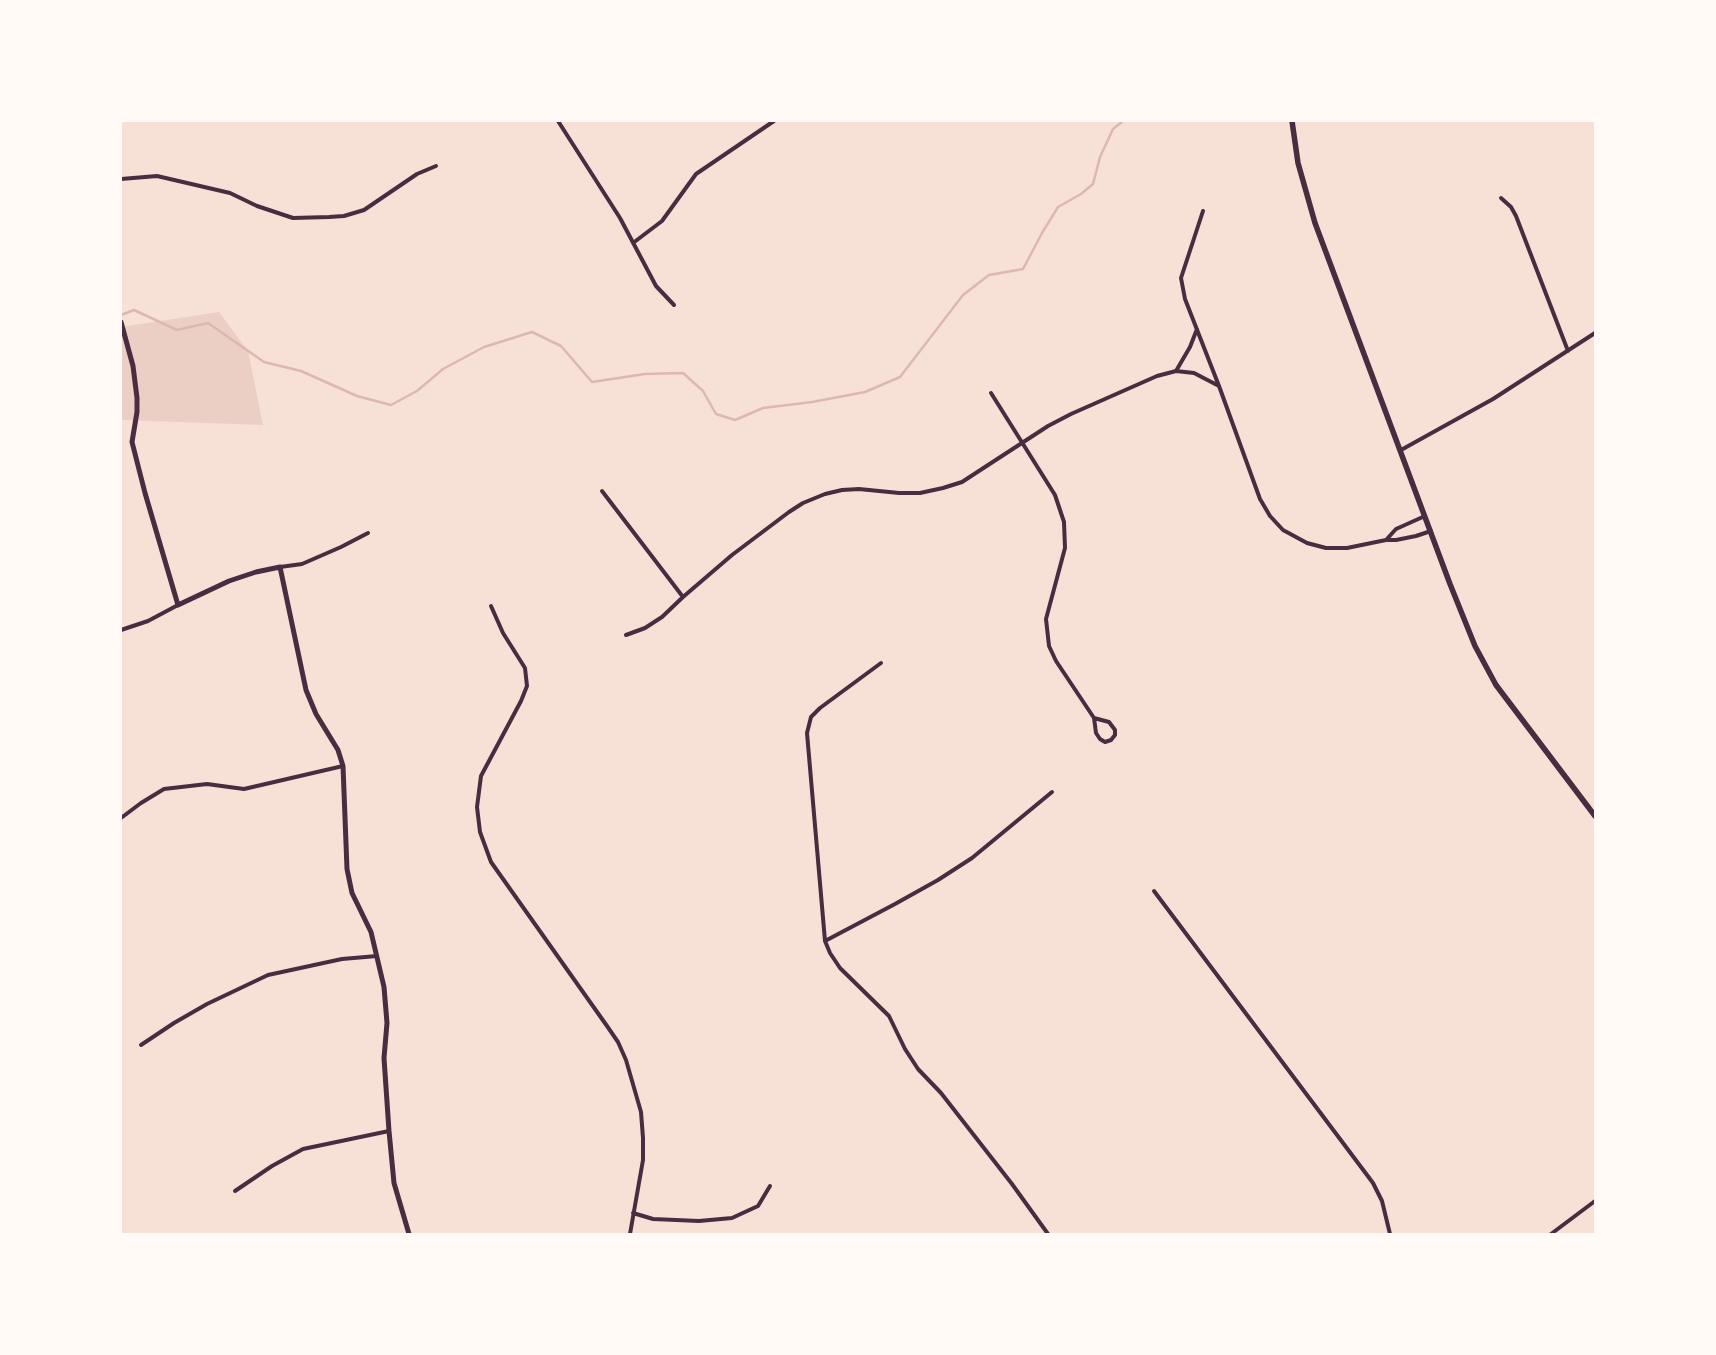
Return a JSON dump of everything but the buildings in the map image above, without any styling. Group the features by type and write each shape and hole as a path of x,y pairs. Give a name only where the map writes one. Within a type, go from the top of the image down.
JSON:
{"main road":[{"path":"1292,121 1298,163 1315,223 1475,646 1496,685 1595,816"}],"street":[{"path":"558,121 620,218 656,286 674,305"},
{"path":"633,243 662,221 696,174 774,121"},
{"path":"121,179 157,176 230,193 258,206 293,218 329,217 344,216 364,210 417,174 436,166"},
{"path":"1501,198 1511,207 1516,216 1568,351"},
{"path":"1203,211 1181,278 1184,299 1220,386 1260,499 1270,516 1283,530 1300,541 1326,548 1348,548 1416,536 1431,531"},
{"path":"121,322 133,366 137,398 137,412 132,442 144,492 178,605"},
{"path":"1176,371 1190,347 1197,328"},
{"path":"1401,450 1486,404 1595,332"},
{"path":"626,635 645,628 662,617 732,555 803,503 825,494 842,490 859,489 920,493 962,482 1048,426 1157,376 1176,371 1194,373 1220,386"},
{"path":"991,393 1055,495 1064,522 1065,548 1046,619 1049,646 1056,661 1094,718 1096,733 1105,742 1111,740 1115,730 1109,722 1094,718"},
{"path":"602,491 683,597"},
{"path":"1386,540 1396,529 1425,516"},
{"path":"121,630 148,621 229,581 280,567 302,564 342,547 368,533"},
{"path":"280,567 306,690 316,714 338,750 343,766 347,870 352,893 371,932 386,1008 387,1024 384,1058 388,1131 394,1183 409,1234"},
{"path":"490,606 525,668 527,686 481,776 477,806 480,832 491,862 618,1042 626,1060 641,1112 643,1138 643,1160 630,1234"},
{"path":"881,663 820,708 812,717 807,733 825,941 840,968 889,1016 905,1050 918,1070 941,1093 1012,1184 1048,1234"},
{"path":"121,818 164,789 206,784 244,789 343,766"},
{"path":"825,941 938,880 972,858 1052,792"},
{"path":"1154,891 1373,1183 1382,1201 1390,1234"},
{"path":"141,1045 174,1022 268,975 342,959 377,956"},
{"path":"234,1191 272,1166 303,1149 388,1131"},
{"path":"633,1213 654,1219 700,1221 732,1218 758,1206 770,1186"},
{"path":"1551,1234 1595,1201"}],"shaded area":[{"path":"219,312 248,351 263,425 121,420 121,327"}],"waterway":[{"path":"121,315 134,310 177,330 208,323 264,362 301,371 357,396 391,405 417,391 443,369 484,347 532,332 561,346 592,382 645,374 683,373 703,391 716,414 735,420 763,408 812,402 865,392 900,377 963,295 989,275 1023,269 1058,207 1081,194 1093,184 1100,157 1113,129 1123,121"}]}
